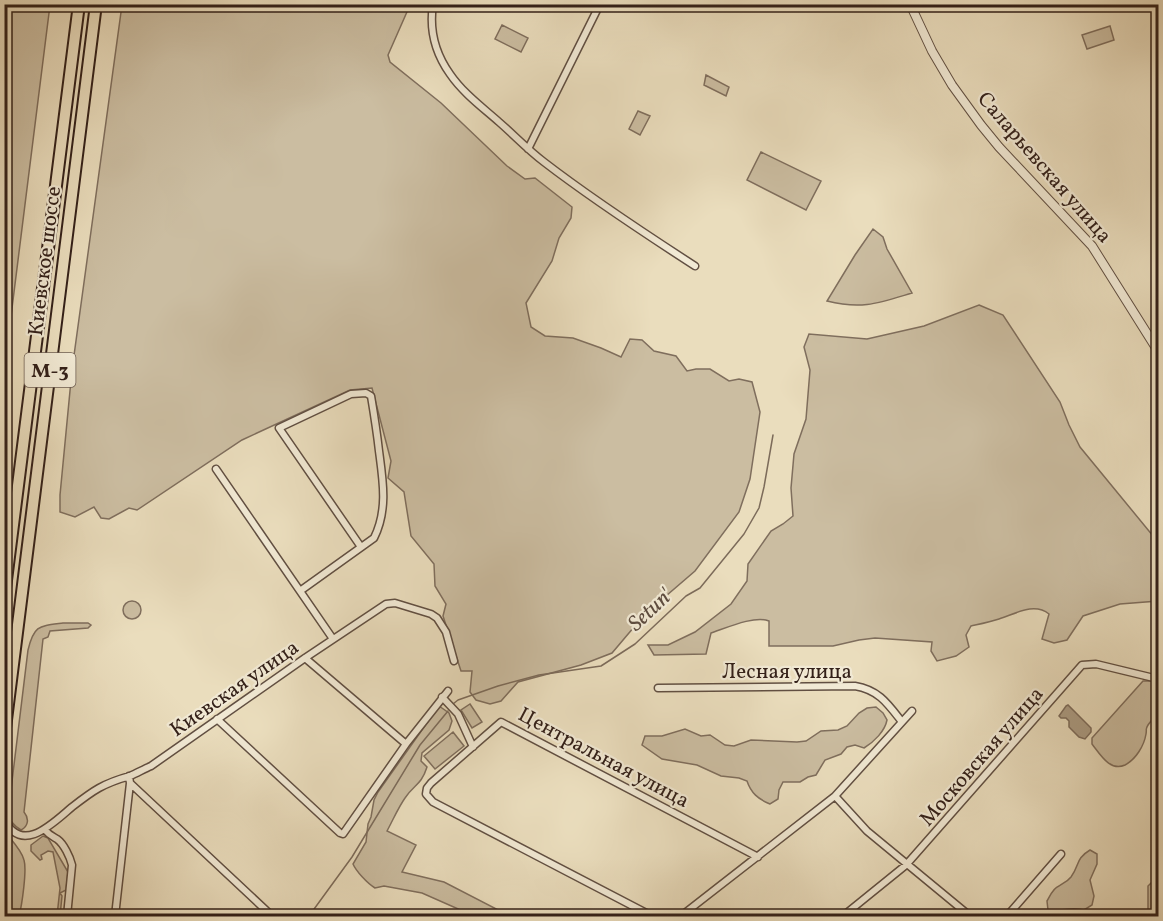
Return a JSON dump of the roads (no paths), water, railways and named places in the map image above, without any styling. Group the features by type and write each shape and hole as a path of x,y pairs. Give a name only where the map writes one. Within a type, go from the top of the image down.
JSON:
{"highway":[{"name":"Киевское шоссе","path":"4,596 79,4"},
{"name":"Киевское шоссе","path":"4,736 96,4"}],"street":[{"path":"433,4 431,16 434,42 450,74 467,93 543,161 586,193 695,266"},
{"path":"528,149 600,4"},
{"name":"Саларьевская улица","path":"910,4 932,51 952,85 999,147 1092,246 1158,351"},
{"path":"300,591 374,538 380,527 384,506 384,483 371,396 366,393 351,394 279,428 361,547"},
{"path":"216,469 333,639"},
{"name":"Киевская улица","path":"45,830 98,789 122,777 129,780 151,766 304,658 386,604 395,603 437,618 446,632 454,662"},
{"path":"304,658 406,744"},
{"name":"Московская улица","path":"843,916 906,865 1082,665 1096,664 1158,679"},
{"name":"Лесная улица","path":"658,688 855,686 867,688 877,694 902,722"},
{"path":"218,719 343,834 406,744 448,691"},
{"path":"442,697 458,714 473,747"},
{"path":"681,916 835,796 912,711"},
{"name":"Центральная улица","path":"652,916 444,807 429,798 426,794 427,789 498,723 503,723 759,857"},
{"path":"129,780 270,914"},
{"path":"115,916 129,780"},
{"path":"835,796 867,831 970,916"},
{"path":"4,819 10,830 32,835 45,830 59,841 72,865 67,916"},
{"path":"1007,916 1061,854"}],"waterway":[{"name":"Setun'","path":"453,704 458,700 498,686 539,675 601,666 635,644 686,596 700,588 744,534 759,508 773,435"},
{"name":"Setun'","path":"309,916 352,857 420,745 448,711"}]}
